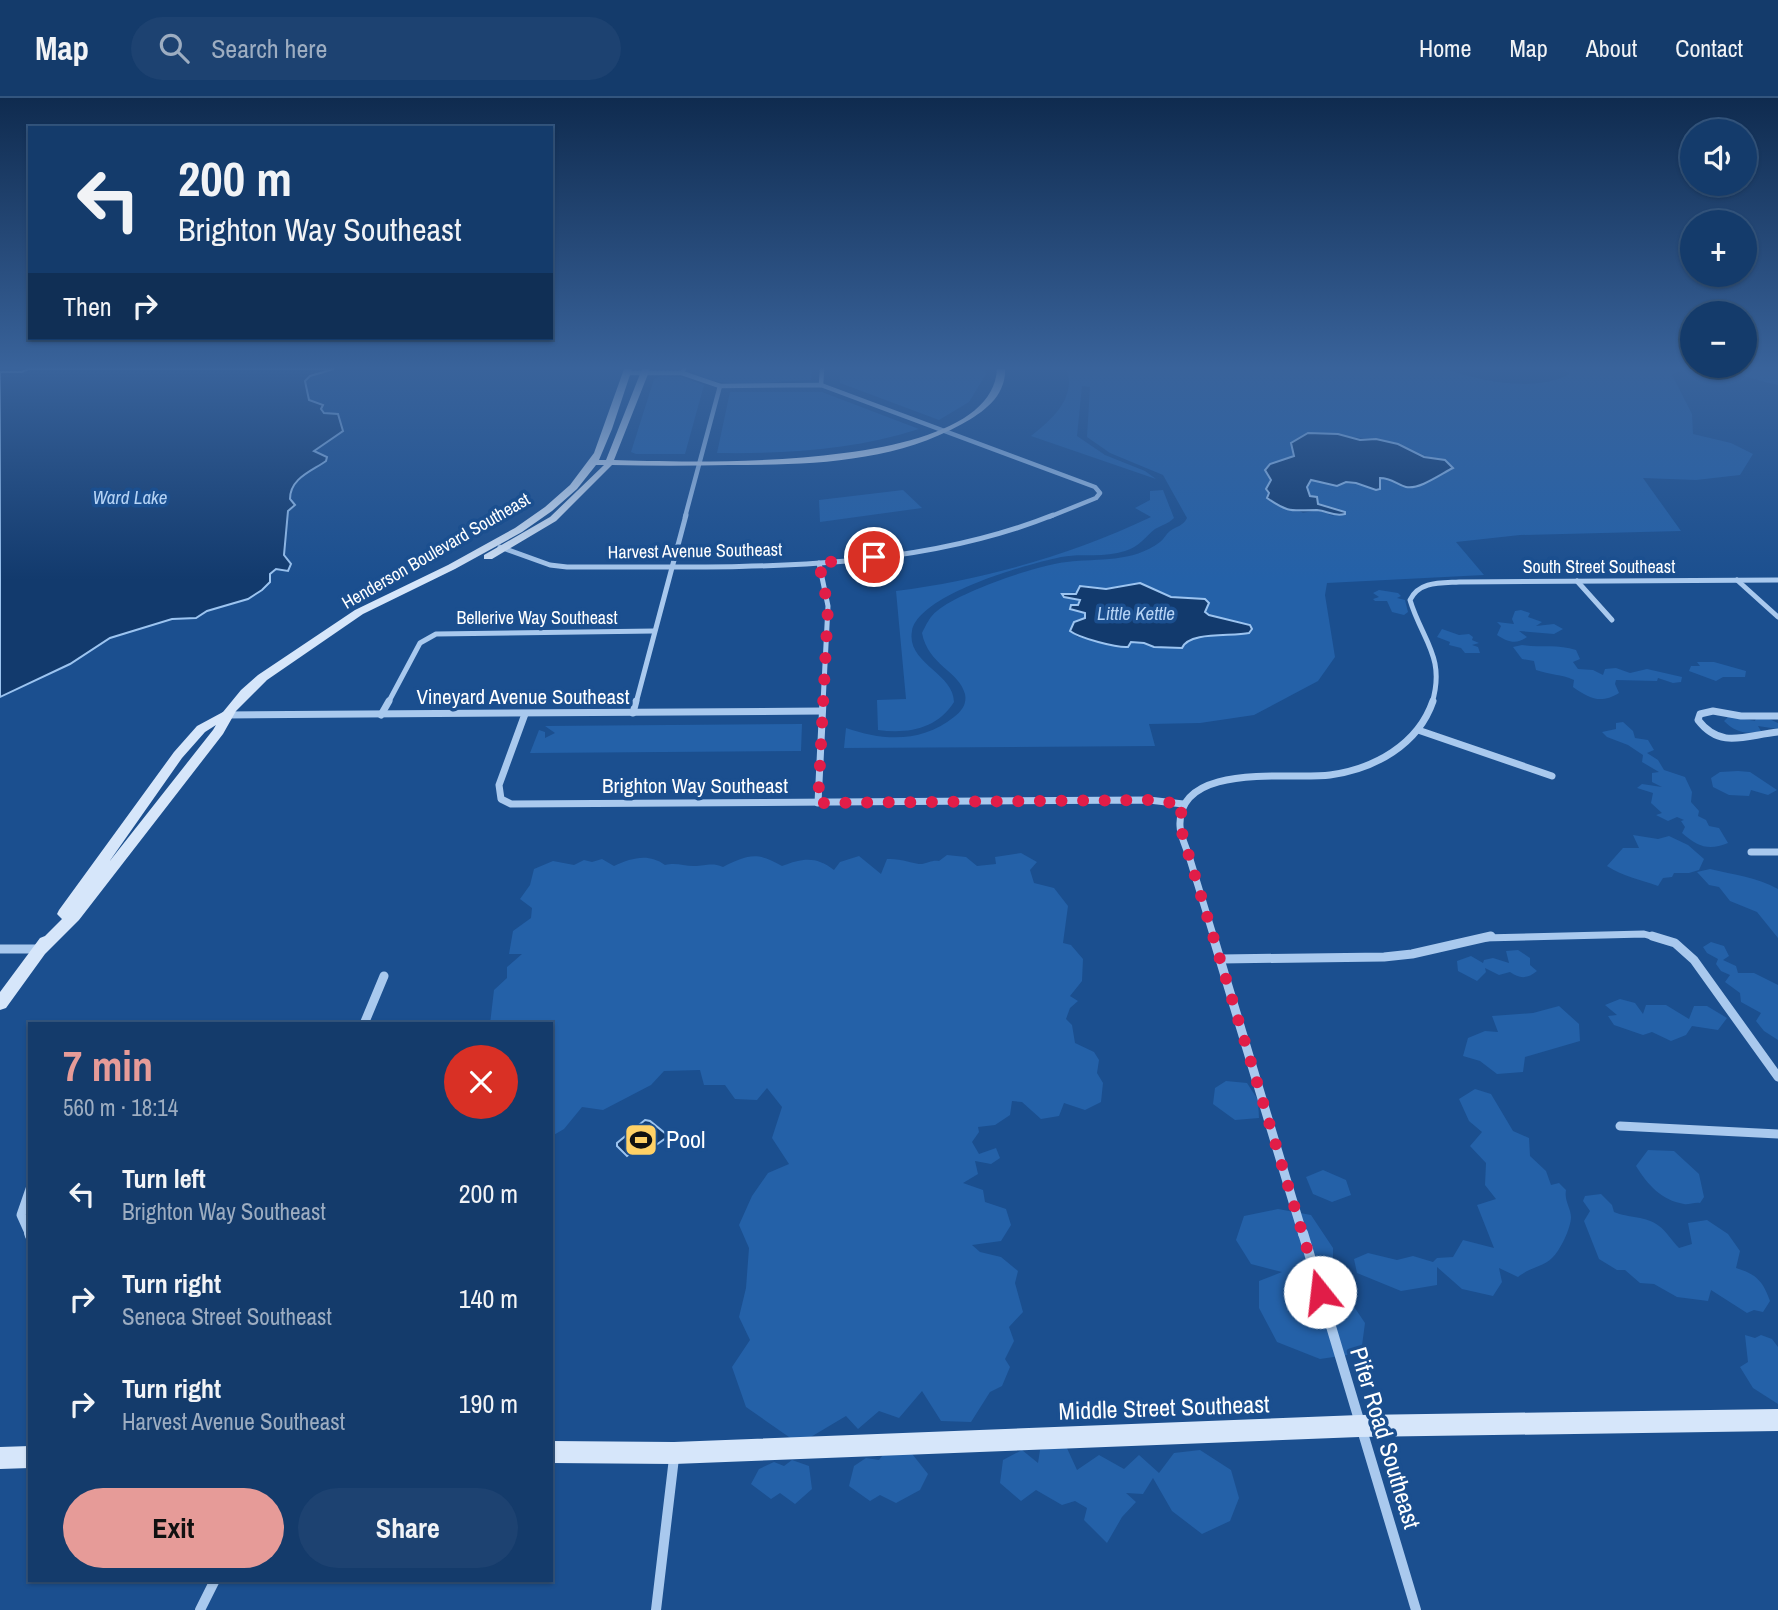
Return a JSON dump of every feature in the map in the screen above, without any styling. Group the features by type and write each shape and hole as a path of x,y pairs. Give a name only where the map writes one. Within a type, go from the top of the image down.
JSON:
{"main road":[{"name":"Henderson Boulevard Southeast","path":"0,1004 41,948 74,916 219,730 225,715 267,674 300,649 344,625 359,612 492,545 556,503 574,487 593,462 601,440"},
{"name":"Henderson Boulevard Southeast","path":"344,625 366,619 505,549 553,519 579,497 611,463 620,440"},
{"path":"593,462 779,462 833,458 886,449 915,440"},
{"name":"Middle Street Southeast","path":"553,1452 674,1453 1359,1426 1778,1420"},
{"path":"0,1458 28,1457"}],"street":[{"path":"633,713 705,440"},
{"name":"Harvest Avenue Southeast","path":"492,545 550,565 819,563 923,550 970,540 1050,517 1096,498 1100,492 1096,487 966,440"},
{"path":"818,803 828,596 819,563"},
{"path":"1737,580 1778,617"},
{"name":"South Street Southeast","path":"1418,730 1434,696 1437,670 1431,643 1410,600 1412,593 1422,587 1441,583 1778,580"},
{"path":"1577,581 1612,620"},
{"name":"Bellerive Way Southeast","path":"381,715 420,643 436,634 654,631"},
{"name":"Vineyard Avenue Southeast","path":"225,715 822,711"},
{"path":"1778,716 1741,716 1713,711 1700,715 1698,720 1712,733 1734,740 1778,732"},
{"name":"Brighton Way Southeast","path":"525,714 499,785 501,799 511,804 1149,800 1182,804"},
{"path":"1182,804 1194,791 1226,779 1311,777 1358,768 1397,750 1418,730 1552,776"},
{"name":"Pifer Road Southeast","path":"1182,804 1180,826 1416,1610"},
{"path":"1751,852 1778,852"},
{"path":"1221,959 1384,957 1412,954 1492,936 1644,934 1675,943 1694,960 1778,1077"},
{"path":"0,949 41,948"},
{"path":"365,1022 384,976"},
{"path":"1620,1126 1778,1134"},
{"path":"28,1196 22,1216 28,1231"},
{"path":"656,1610 674,1453"},
{"path":"200,1610 214,1582"}],"shaded area":[{"path":"635,440 689,440 685,454 631,452"},
{"path":"720,440 879,440 819,449 717,453"},
{"path":"1041,440 1082,440 1105,455 1145,471 1156,479"},
{"path":"1091,440 1297,440 1291,443 1294,455 1270,476 1269,493 1303,513 1318,510 1333,516 1339,509 1318,503 1317,497 1310,496 1307,487 1311,480 1378,486 1380,478 1398,482 1402,487 1418,484 1436,475 1435,458 1395,443 1377,440 1716,440 1731,443 1753,454 1740,475 1696,480 1643,478 1681,531 1520,535 1456,542 1484,575 1327,583 1325,595 1335,657 1318,681 1254,715 1200,723 1149,724 1155,746 844,748 846,728 888,737 916,735 942,725 962,710 965,694 962,686 930,653 922,633 937,611 980,588 1037,568 1067,562 1127,557 1149,549 1182,524 1187,518 1163,475 1110,453","holes":["1128,585 1171,597 1205,599 1209,603 1205,612 1233,622 1225,635 1195,638 1185,643 1182,648 1136,643 1120,648 1107,642 1077,637 1074,622 1085,618 1085,613 1078,605 1081,601 1069,593"]},
{"path":"903,490 922,508 820,522 819,500"},
{"path":"1163,490 1174,518 1130,549 1110,554 1061,557 1025,566 954,593 919,617 912,631 916,652 947,683 954,702 939,718 921,728 878,730 877,700 906,699 896,591 994,573 1090,543 1151,517 1135,508 1150,500 1150,491"},
{"path":"1379,590 1398,593 1401,596 1397,598 1405,600 1408,612 1404,615 1392,612 1387,601 1375,601 1373,599 1379,597 1373,593"},
{"path":"1515,611 1530,613 1528,617 1542,622 1536,626 1554,624 1563,629 1554,634 1519,631 1527,637 1516,642 1497,635 1501,626 1497,622 1514,624 1512,619"},
{"path":"1442,629 1459,635 1469,634 1473,637 1472,640 1479,643 1472,645 1478,647 1480,653 1465,653 1461,648 1449,645 1450,642 1437,637"},
{"path":"1522,645 1576,650 1580,659 1573,662 1578,669 1593,670 1603,675 1605,669 1616,668 1630,673 1647,669 1682,677 1681,682 1673,683 1658,678 1657,681 1616,680 1619,693 1596,699 1573,687 1574,680 1536,670 1534,661 1522,659 1513,647"},
{"path":"1697,662 1714,662 1746,671 1745,677 1723,677 1716,681 1689,671 1691,666 1700,666"},
{"path":"1729,716 1755,721 1756,718 1765,717 1778,723 1778,729 1758,726 1761,731 1741,732 1724,721"},
{"path":"1623,722 1633,731 1635,738 1648,740 1654,750 1647,753 1658,760 1664,770 1685,777 1692,792 1691,802 1699,811 1698,816 1706,820 1709,826 1719,828 1728,843 1709,847 1693,842 1682,833 1685,827 1681,821 1684,820 1677,817 1668,821 1656,815 1662,813 1651,803 1653,793 1637,788 1642,784 1662,787 1652,782 1652,773 1659,772 1642,762 1643,755 1602,732 1616,729 1616,723"},
{"path":"802,724 801,751 530,753 539,730 545,732 545,738 555,733 545,726"},
{"path":"1720,772 1750,772 1777,790 1768,795 1751,790 1749,796 1729,795 1713,787 1711,778"},
{"path":"1633,835 1658,839 1669,836 1688,845 1704,859 1699,870 1674,873 1672,877 1663,878 1658,886 1619,873 1607,866 1623,848 1639,848"},
{"path":"1021,853 1037,862 1030,870 1034,883 1054,888 1068,906 1063,943 1071,945 1083,959 1082,981 1070,996 1078,1001 1070,1008 1066,1019 1072,1025 1075,1043 1094,1052 1099,1060 1097,1073 1103,1083 1101,1102 1085,1110 1064,1103 1059,1116 1041,1119 1022,1102 1012,1101 1010,1115 995,1125 978,1127 979,1132 972,1142 979,1154 996,1148 1000,1158 991,1164 975,1161 978,1174 963,1183 983,1190 985,1202 1006,1209 1011,1225 1001,1241 972,1245 980,1252 1001,1257 1018,1271 1015,1283 1023,1312 1009,1327 1014,1341 1005,1359 1010,1367 1002,1386 990,1392 971,1422 941,1421 922,1391 899,1418 879,1411 858,1429 846,1416 799,1444 746,1407 732,1367 750,1340 739,1317 746,1288 749,1248 739,1225 752,1196 768,1173 789,1164 772,1138 782,1107 767,1088 757,1100 735,1099 725,1085 704,1085 700,1070 664,1071 651,1085 603,1110 582,1107 564,1129 553,1135 553,1022 490,1022 494,990 507,978 507,967 522,954 509,954 513,931 531,918 532,908 520,899 530,885 534,869 553,861 574,865 584,860 592,862 602,859 614,866 646,858 665,865 712,864 723,867 752,856 766,858 782,866 796,861 815,860 834,870 840,862 859,856 881,874 887,859 922,864 939,861 947,855 966,857 977,866 996,864 995,857"},
{"path":"1710,869 1754,879 1778,889 1778,938 1757,912 1730,901 1719,887 1709,885 1697,872"},
{"path":"1711,942 1724,946 1729,956 1723,960 1736,966 1738,973 1754,973 1778,985 1778,1040 1764,1031 1756,1021 1761,1013 1741,1002 1740,993 1725,982 1730,975 1721,971 1716,964 1718,959 1707,953 1703,947"},
{"path":"1518,950 1530,958 1530,965 1537,971 1530,976 1517,976 1510,972 1499,975 1485,968 1486,972 1477,981 1458,971 1457,961 1471,956 1483,963 1484,960 1493,958 1509,963 1506,951"},
{"path":"1620,999 1635,1003 1643,1014 1646,1005 1666,1005 1689,1019 1694,1006 1707,1006 1727,1018 1718,1030 1692,1026 1686,1035 1671,1041 1652,1032 1643,1035 1614,1025 1608,1016 1617,1015 1605,1005"},
{"path":"1559,1006 1579,1024 1580,1041 1525,1057 1523,1072 1497,1074 1480,1061 1463,1056 1468,1038 1485,1031 1498,1032 1492,1016 1533,1013"},
{"path":"1226,1081 1247,1083 1258,1100 1259,1118 1235,1120 1213,1104 1215,1088"},
{"path":"1475,1089 1491,1094 1513,1131 1529,1138 1530,1156 1546,1171 1551,1185 1559,1183 1566,1190 1571,1222 1555,1255 1518,1277 1499,1268 1502,1282 1493,1296 1462,1289 1437,1267 1437,1285 1401,1291 1357,1273 1354,1259 1368,1253 1397,1260 1413,1256 1433,1262 1437,1258 1453,1257 1463,1240 1494,1248 1477,1205 1496,1199 1485,1185 1486,1163 1470,1146 1482,1132 1469,1121 1459,1099"},
{"path":"1648,1150 1674,1151 1699,1174 1704,1197 1700,1203 1676,1202 1650,1185 1636,1166"},
{"path":"1323,1170 1346,1180 1351,1195 1332,1202 1313,1194 1306,1177"},
{"path":"1601,1194 1612,1205 1614,1212 1654,1223 1679,1248 1692,1244 1688,1223 1707,1220 1728,1234 1740,1251 1736,1268 1758,1279 1767,1294 1770,1301 1763,1312 1754,1310 1747,1313 1711,1290 1708,1301 1677,1297 1654,1284 1640,1283 1625,1270 1617,1270 1599,1259 1584,1221 1590,1211 1583,1201 1585,1196"},
{"path":"1278,1209 1311,1215 1333,1248 1333,1263 1303,1274 1351,1281 1346,1295 1365,1323 1361,1353 1320,1359 1277,1342 1259,1308 1259,1281 1282,1272 1251,1264 1236,1240 1244,1216"},
{"path":"1745,1335 1755,1338 1761,1335 1772,1339 1778,1347 1778,1404 1753,1388 1740,1367 1748,1362"},
{"path":"1066,1446 1077,1470 1099,1455 1124,1469 1139,1455 1159,1473 1174,1453 1200,1450 1231,1470 1239,1498 1230,1521 1202,1534 1172,1511 1153,1478 1143,1494 1126,1493 1136,1502 1122,1517 1107,1543 1084,1520 1087,1508 1075,1501 1062,1505 1036,1490 1021,1501 1000,1483 1003,1460 1022,1450 1038,1463 1040,1450"},
{"path":"909,1450 928,1474 920,1490 896,1503 880,1495 870,1501 849,1486 854,1466 866,1458 879,1460 886,1451"},
{"path":"792,1460 809,1466 812,1489 795,1504 780,1493 771,1499 751,1484 759,1469 774,1462 784,1466"}],"water":[{"name":"Ward Lake","path":"0,440 331,440 314,451 327,457 326,461 298,480 291,492 290,499 295,505 288,511 284,555 291,564 288,571 276,569 270,574 270,582 248,599 207,611 196,618 172,619 110,638 70,664 0,697"},
{"path":"1297,440 1378,440 1398,444 1424,457 1445,460 1453,468 1423,484 1411,487 1380,478 1380,489 1376,490 1356,483 1346,482 1337,486 1311,480 1307,487 1310,496 1317,497 1318,504 1345,514 1286,509 1267,498 1269,493 1266,489 1271,480 1265,470 1270,464 1294,456 1291,443"},
{"name":"Little Kettle","path":"1140,583 1171,597 1205,599 1209,603 1205,612 1209,615 1250,625 1252,629 1249,633 1193,639 1182,648 1154,647 1131,642 1128,647 1116,646 1070,631 1074,622 1085,618 1085,613 1070,609 1071,605 1078,605 1080,600 1064,597 1062,594 1076,594 1080,586 1106,589"},
{"name":"Pool","path":"645,1120 666,1134 666,1138 656,1145 644,1143 627,1156 617,1143"}],"place":[{"name":"Pool","path":"641,1140"}],"route":[{"path":"874,557 819,563 828,596 828,607 818,803 1149,800 1182,804 1180,826 1320,1292"}]}
